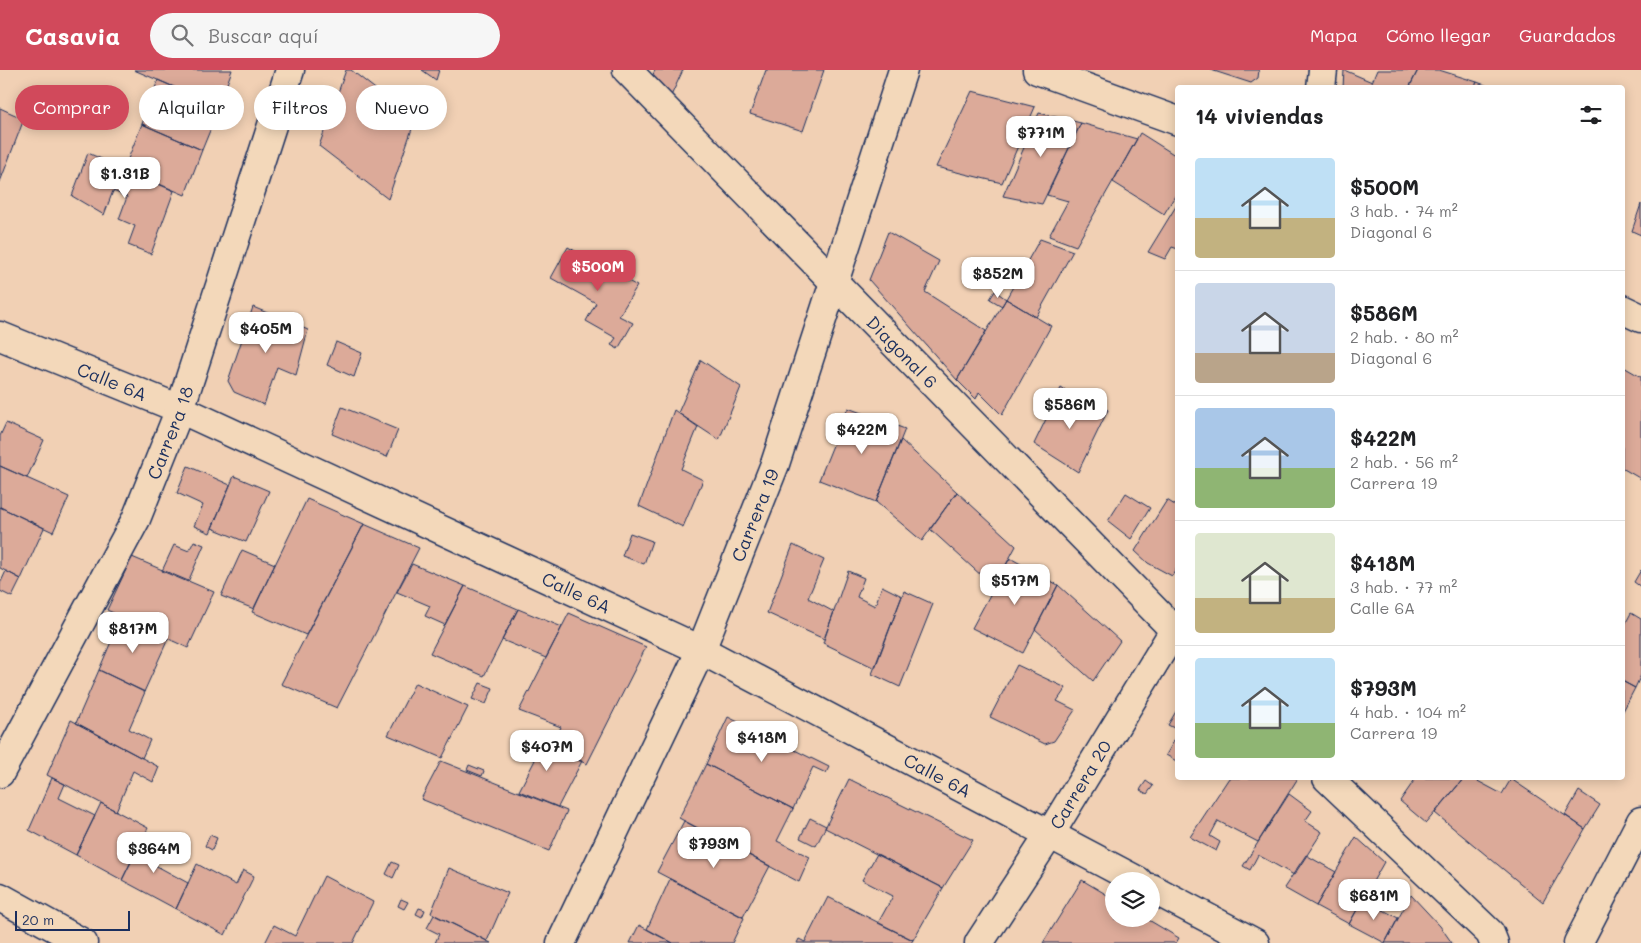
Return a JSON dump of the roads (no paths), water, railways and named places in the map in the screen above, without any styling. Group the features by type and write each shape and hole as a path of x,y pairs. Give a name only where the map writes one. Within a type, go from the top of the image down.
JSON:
{"street":[{"name":"Carrera 18","path":"0,773 136,519 180,409 290,70"},
{"name":"Diagonal 6","path":"627,70 1175,628"},
{"name":"Carrera 19","path":"561,943 701,650 776,464 904,70"},
{"path":"1037,70 1175,120"},
{"path":"1321,85 1323,70"},
{"path":"1625,310 1641,318"},
{"name":"Calle 6A","path":"0,336 180,409 701,650 1121,872"},
{"name":"Carrera 20","path":"979,943 1050,834 1175,631"},
{"path":"1329,780 1490,933 1494,943"},
{"path":"1578,943 1641,821"},
{"path":"1160,893 1255,943"},
{"path":"0,898 83,943"}]}
